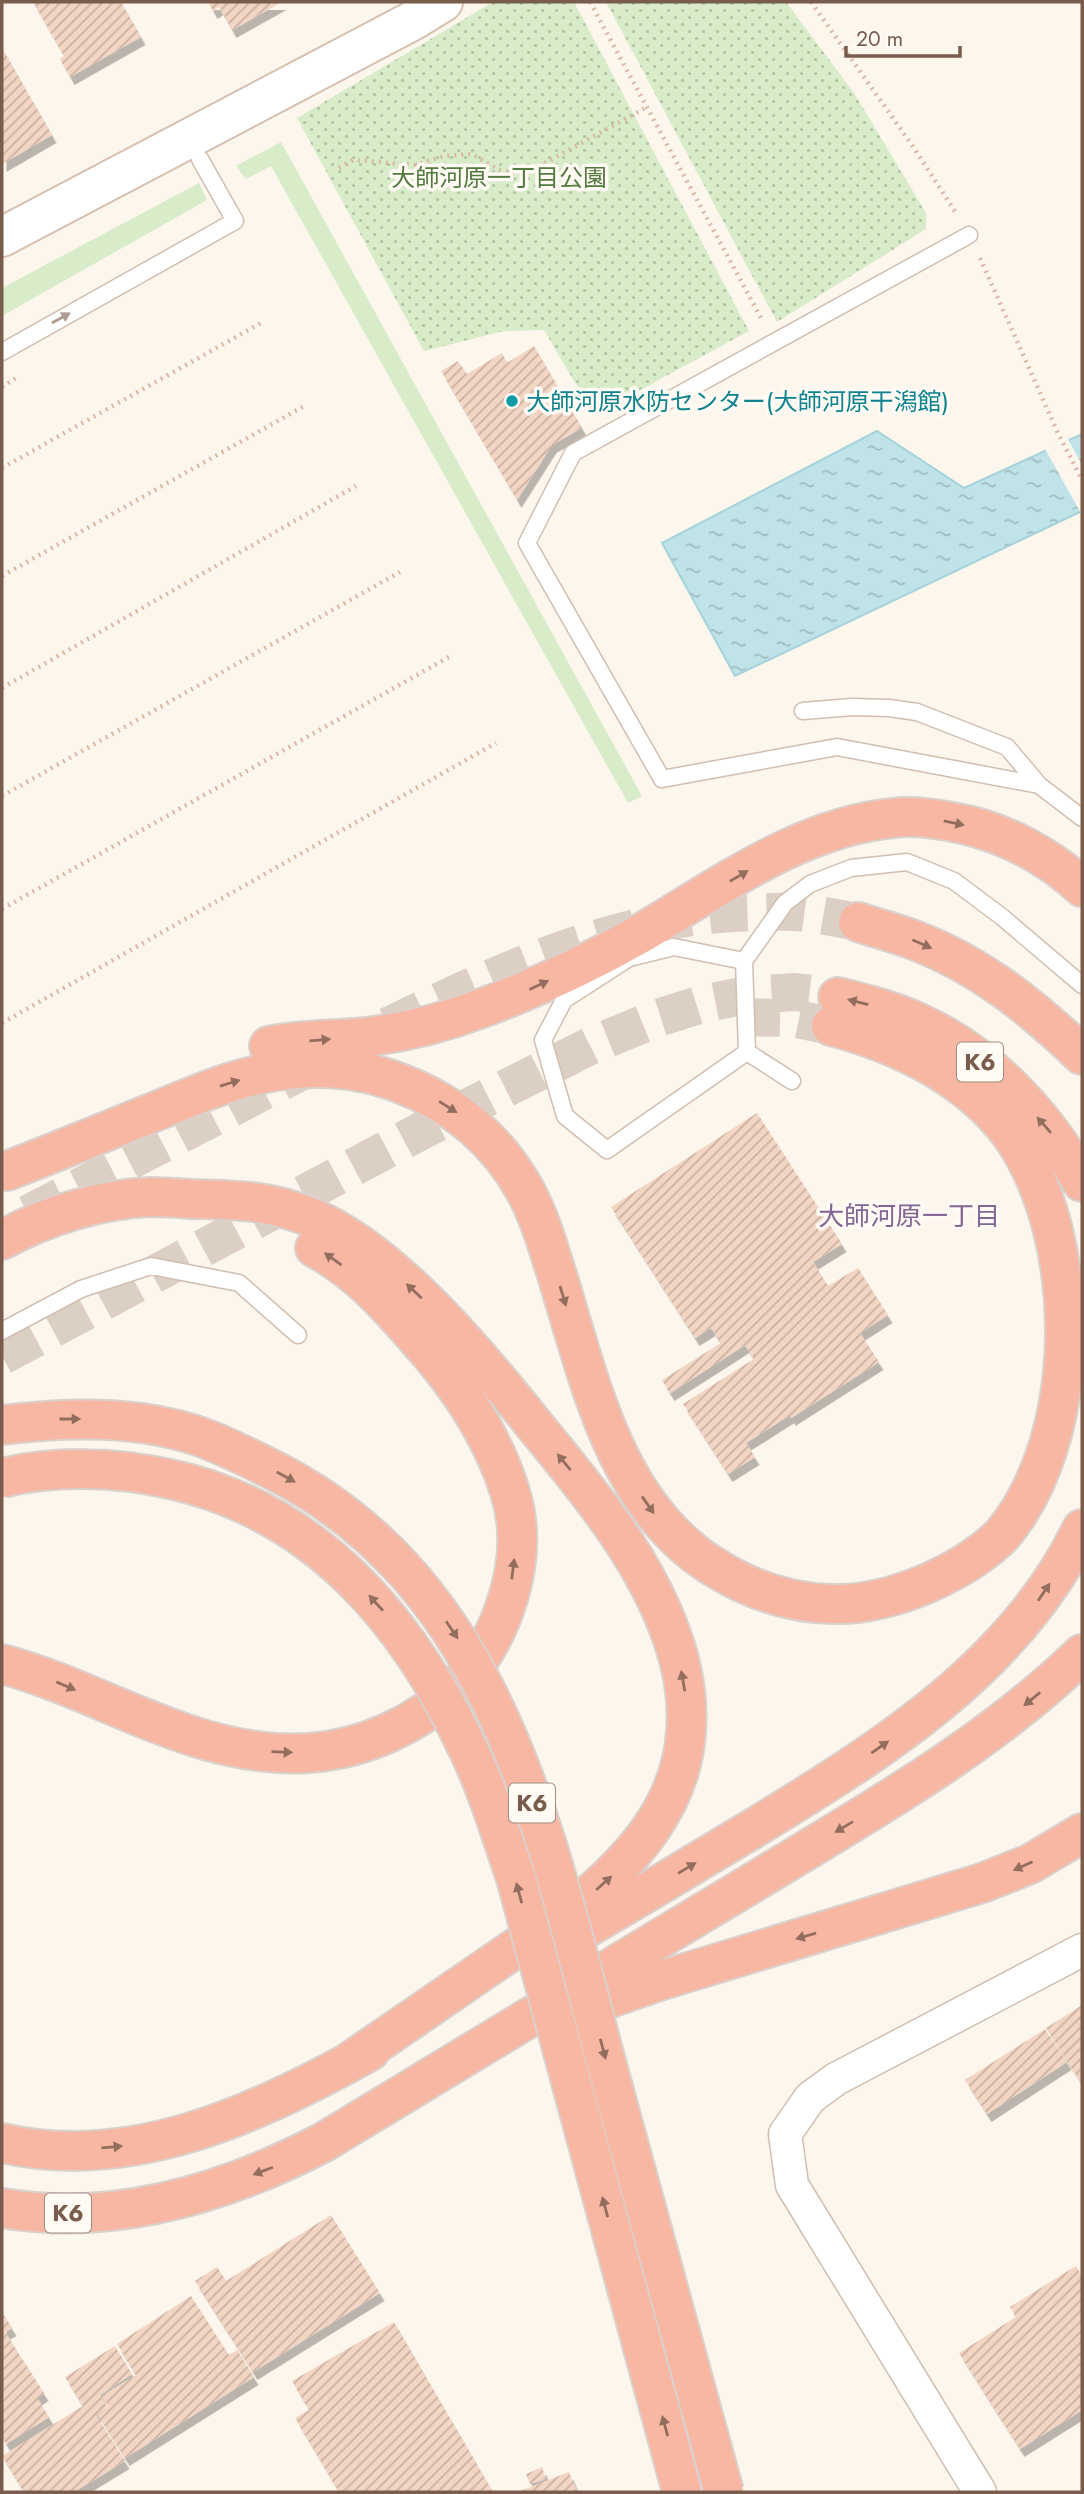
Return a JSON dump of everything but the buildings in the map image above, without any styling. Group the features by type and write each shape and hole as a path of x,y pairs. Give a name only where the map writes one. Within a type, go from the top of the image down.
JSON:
{"highway":[{"path":"4,1173 187,1073 229,1056 280,1044 374,1036 479,1010 532,988 637,935 763,862 809,840 852,825 906,818 939,819 987,830 1034,852 1082,887"},
{"path":"858,922 914,940 972,967 1003,986 1032,1009 1082,1055"},
{"name":"K6","path":"4,1173 210,1089 282,1070 319,1067 354,1071 388,1078 424,1092 455,1111 482,1133 506,1161 526,1192 541,1226 593,1393 626,1470 657,1517 674,1537 702,1560 732,1579 765,1593 801,1602 837,1605 908,1592 974,1559 1002,1535 1026,1505 1042,1475 1066,1402 1071,1321 1067,1271 1059,1233 1046,1196 1011,1135 989,1110 962,1086 879,1040 834,1011 881,1007 922,1024 957,1045 994,1072 1052,1135 1082,1182"},
{"path":"2,1240 60,1214 148,1197 233,1198 272,1205 312,1217 350,1239 390,1269 424,1300 514,1399 605,1516 650,1586 667,1622 680,1661 686,1699 686,1733 680,1765 652,1830 632,1856 574,1908 348,2063"},
{"path":"2,1664 63,1685 186,1736 227,1746 309,1753 347,1747 382,1737 414,1720 444,1698 471,1671 506,1609 514,1572 516,1533 511,1494 497,1456 473,1412 424,1346 361,1281 326,1254 292,1236 250,1223 98,1205"},
{"name":"K6","path":"2,1425 48,1419 153,1425 201,1437 245,1456 290,1478 365,1532 406,1570 430,1598 451,1629 502,1720 553,1865 724,2492"},
{"name":"K6","path":"2,1478 60,1470 105,1469 192,1484 233,1498 273,1518 323,1552 357,1583 408,1642 469,1750 516,1878 682,2492"},
{"path":"2,2143 44,2150 116,2147 189,2133 225,2122 264,2106 348,2063 622,1908 841,1775 926,1714 999,1649 1030,1613 1082,1529"},
{"name":"K6","path":"2,2208 24,2212 83,2214 134,2208 181,2198 234,2182 281,2164 324,2142 911,1786 1006,1720 1049,1686 1082,1654"},
{"path":"324,2142 416,2104 533,2036 613,1997 770,1946 982,1883 1030,1864 1082,1833"},
{"path":"2,2198 79,2208 134,2208"}],"street":[{"path":"2,236 412,21 443,2"},
{"path":"980,2492 792,2185 785,2134 810,2098 836,2079 1082,1950"}],"lane":[{"path":"2,352 235,221 200,159"},
{"path":"969,234 573,453 527,543 662,779 837,747 1039,785"},
{"path":"803,712 852,707 918,712 1007,747 1039,785 1082,818"},
{"path":"747,1052 744,961 785,903 810,884 851,868 907,862 954,881 1002,917 1082,985"},
{"path":"744,961 674,947 629,958 564,1000 543,1040 565,1116 607,1150 747,1052"},
{"path":"747,1052 792,1081"},
{"path":"2,1331 81,1289 151,1266 239,1283 298,1335"}],"path":[{"path":"590,2 774,342"},
{"path":"811,2 905,134 969,234 1057,431 1082,480"},
{"path":"339,168 353,160 415,165 444,156 472,153 499,170 523,175 646,107"},
{"path":"2,468 261,323"},
{"path":"2,576 306,405"},
{"path":"2,688 356,486"},
{"path":"2,796 400,572"},
{"path":"2,909 449,657"},
{"path":"2,1023 496,743"}],"green space":[{"name":"大師河原一丁目公園","path":"493,2 574,2 749,331 594,415 544,330 504,331 424,351 297,118"},
{"path":"606,2 786,2 854,93 926,213 926,229 777,322"},
{"path":"281,142 642,796 628,803 271,166 246,179 236,166"},
{"path":"199,183 207,200 2,316 2,288"}],"water":[{"path":"877,431 964,488 1082,434 1082,511 735,676 662,543"}],"pier":[{"path":"1067,437 1082,465 1082,515 1044,447"}],"tunnel":[{"path":"388,1026 523,965 616,933 664,922 762,912 800,912 858,922"},
{"path":"2,1356 423,1130 592,1045 658,1018 702,1004 747,995 795,992 838,997"},
{"path":"742,1017 792,1018 831,1026"},
{"path":"28,1214 304,1070"}],"place":[{"name":"大師河原水防センター(大師河原干潟館)","path":"512,401"}],"district":[{"name":"大師河原一丁目","path":"909,1216"}]}
